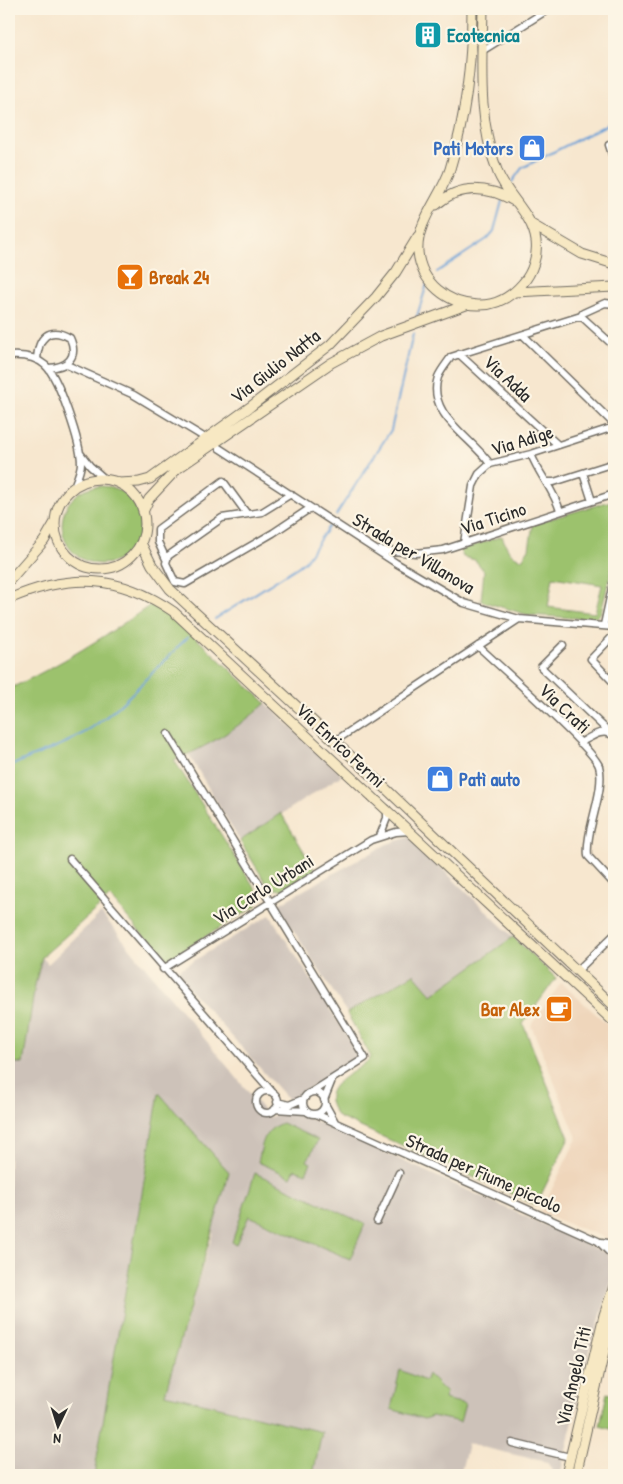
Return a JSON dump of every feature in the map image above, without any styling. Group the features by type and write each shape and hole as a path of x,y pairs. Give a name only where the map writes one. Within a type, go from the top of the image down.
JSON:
{"main road":[{"path":"472,9 471,61 465,110 449,171 419,234 418,253 423,271 433,287 448,298 466,305 492,303 515,292 614,287"},
{"path":"483,9 482,112 486,135 499,175 514,201 532,224 582,254 614,264"},
{"path":"431,210 444,198 461,190 480,188 498,192 514,201"},
{"path":"515,292 527,278 535,261 536,242 532,224"},
{"name":"Via Giulio Natta","path":"118,483 139,482 150,479 250,407 330,345 376,297 396,272 419,234"},
{"name":"Via Giulio Natta","path":"143,512 154,493 177,469 331,363 381,336 466,305"},
{"path":"83,565 96,580 110,568 122,563 133,554 141,543 144,533 143,512 138,500 129,490 118,483 106,480 88,481 73,489 65,496 58,508 55,522 56,536 62,548 71,558 83,565 96,569 110,568"},
{"path":"9,582 44,541 55,522"},
{"name":"Via Enrico Fermi","path":"141,543 152,565 170,589 335,741 614,1006"},
{"name":"Via Enrico Fermi","path":"9,599 44,586 96,580 144,592 174,612 614,1022"},
{"name":"Via Angelo Titi","path":"566,1475 604,1315 614,1286"},
{"name":"Via Angelo Titi","path":"576,1475 614,1309"}],"street":[{"path":"482,51 549,9"},
{"path":"614,143 610,145 614,160"},
{"name":"Via Adda","path":"490,464 446,417 438,403 436,392 438,376 450,357 582,316 583,313 598,306 611,302 614,304"},
{"path":"582,316 614,346"},
{"path":"37,360 40,342 48,334 56,332 70,338 74,347 73,354 66,365"},
{"path":"523,335 614,425"},
{"name":"Via Adda","path":"460,354 558,445"},
{"path":"9,356 26,356 37,360 48,368 64,398 80,452 81,464 73,489"},
{"path":"48,368 66,365 134,395 202,436"},
{"name":"Via Adige","path":"464,543 473,486 479,474 490,464 531,454 614,425"},
{"name":"Strada per Villanova","path":"219,448 396,563 464,603 519,619 614,626"},
{"path":"80,452 90,466 106,480"},
{"path":"531,454 540,476 556,495 560,511"},
{"path":"546,482 554,482 614,462"},
{"path":"582,473 592,501"},
{"path":"247,514 223,481 158,529 158,542 175,582 185,584 273,533 306,511 314,509"},
{"path":"166,559 222,518 262,512 291,494"},
{"name":"Via Ticino","path":"378,550 416,553 442,550 614,494"},
{"path":"614,579 604,625 613,638 590,659 614,683"},
{"name":"Via Enrico Fermi","path":"335,741 519,619"},
{"path":"563,645 541,667 612,734"},
{"name":"Via Crati","path":"478,646 580,743 599,765 600,781 588,856 614,884"},
{"path":"168,734 365,1058 307,1096 289,1105 276,1106 269,1112 259,1109 256,1103 261,1088 259,1079"},
{"path":"580,743 596,734 612,734"},
{"path":"380,836 387,818 386,809"},
{"name":"Via Carlo Urbani","path":"163,969 380,836 410,831"},
{"path":"70,859 163,969 273,1093 276,1106"},
{"path":"578,971 614,935"},
{"path":"276,1106 316,1114 322,1110 333,1079"},
{"path":"260,1094 266,1091 273,1093"},
{"path":"307,1096 320,1094 336,1123"},
{"path":"306,1111 303,1105 307,1096"},
{"name":"Strada per Fiume piccolo","path":"316,1114 598,1241 614,1256"},
{"path":"377,1221 399,1173"},
{"path":"598,1241 614,1244"},
{"path":"512,1443 571,1456 582,1452"},
{"path":"571,1456 579,1464"}],"shaded area":[{"path":"266,703 342,775 240,841 189,755 254,714"},
{"path":"409,837 513,937 432,995 413,974 347,1013 277,905 387,844"},
{"path":"101,913 269,1117 295,1112 608,1254 614,1273 590,1350 560,1475 555,1475 547,1462 468,1444 460,1475 313,1475 321,1432 165,1394 213,1233 159,1094 94,1475 9,1475 9,1062 23,1064 35,985 42,957 48,964"},
{"path":"270,915 360,1057 289,1101 175,972"},
{"path":"561,983 614,1030 614,1241 540,1213 577,1138 531,1025"}],"green space":[{"path":"101,486 116,489 128,498 137,510 140,525 137,540 128,552 116,561 101,564 86,561 74,552 65,540 62,525 65,510 74,498 86,489"},
{"path":"614,500 614,560 601,612 598,616 591,619 528,615 481,601 484,571 475,560 463,557 460,550 502,536 511,553 522,559 529,549 533,524","holes":["553,577 602,585 595,613 548,607"]},
{"path":"152,604 162,608 181,624 266,703 223,736 174,760 258,893 256,906 165,961 110,897 42,957 35,985 23,1064 9,1062 9,689 82,650"},
{"path":"281,813 315,870 282,890 269,888 240,841"},
{"path":"513,937 556,978 523,1024 569,1138 536,1205 338,1117 331,1105 330,1096 333,1088 339,1082 371,1057 347,1013 414,974 432,995"},
{"path":"159,1093 229,1172 165,1394 322,1432 313,1475 94,1475"},
{"path":"282,1123 318,1140 307,1161 311,1163 306,1173 295,1169 291,1177 258,1162 264,1138 275,1126"},
{"path":"255,1173 365,1224 350,1259 249,1216 236,1244 232,1242"},
{"path":"400,1370 425,1381 428,1374 446,1392 444,1399 465,1404 460,1422 432,1416 424,1419 391,1409"},
{"path":"607,1393 614,1395 614,1430 600,1426"}],"waterway":[{"path":"512,182 522,168 614,121"},
{"path":"437,272 487,239 494,231 502,201"},
{"path":"417,316 427,284"},
{"path":"336,515 391,430 413,334"},
{"path":"215,619 299,566 306,560 329,526"},
{"path":"9,767 73,739 105,718 134,692 188,637"}],"place":[{"name":"Ecotecnica","path":"428,35"},
{"name":"Pati Motors","path":"532,148"},
{"name":"Break 24","path":"130,277"},
{"name":"Patì auto","path":"440,779"},
{"name":"Bar Alex","path":"559,1009"}]}
